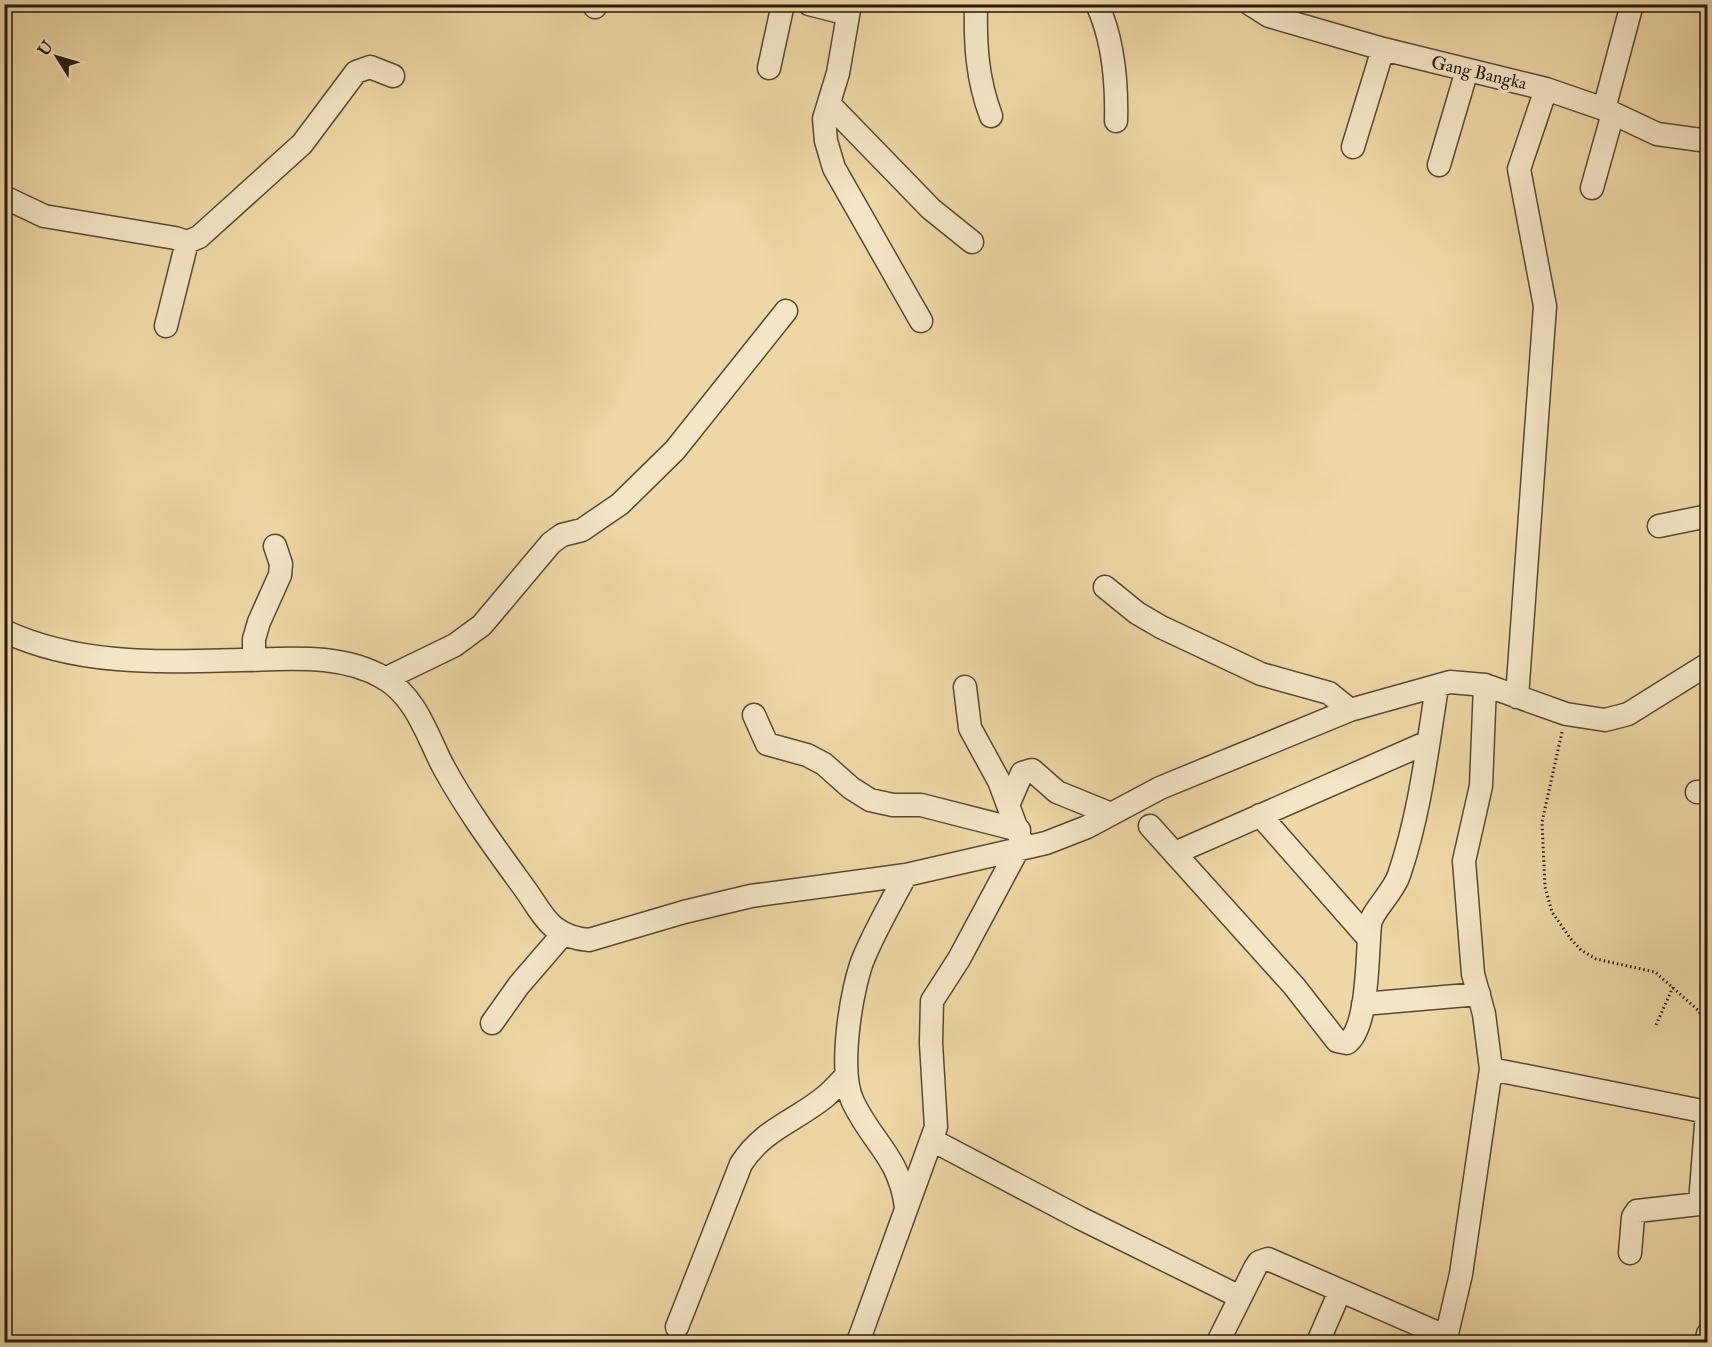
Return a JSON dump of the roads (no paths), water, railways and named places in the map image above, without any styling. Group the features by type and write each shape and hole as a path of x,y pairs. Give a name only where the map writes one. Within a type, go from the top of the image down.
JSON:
{"street":[{"path":"769,68 783,4"},
{"path":"809,4 849,9 824,119 826,141 834,168 921,321"},
{"path":"976,4 977,63 981,90 991,116"},
{"path":"1097,4 1103,18 1117,93 1116,121"},
{"name":"Gang Bangka","path":"1250,4 1383,48 1546,89 1608,111 1657,134 1707,141"},
{"path":"1592,188 1632,4"},
{"path":"1353,147 1383,48"},
{"path":"4,197 44,216 176,238 187,242 199,237 302,144 356,72 370,67 393,76"},
{"path":"1439,165 1467,70"},
{"path":"1517,697 1545,306 1519,169 1546,89"},
{"path":"829,104 931,209 972,242"},
{"path":"166,326 187,242"},
{"path":"385,679 455,645 482,624 551,543 562,535 582,530 620,504 675,450 786,311"},
{"path":"1659,526 1707,516"},
{"path":"254,660 254,639 259,622 280,575 281,564 275,546"},
{"path":"1105,586 1137,613 1161,627 1261,674 1329,693 1350,710"},
{"path":"4,631 37,645 87,657 159,662 335,661 385,679 406,698 417,713 444,767 485,833 546,918 563,934 574,939 589,940 684,912 751,896 906,875 1020,842"},
{"path":"754,715 767,744 807,755 824,764 851,788 870,800 893,805 921,805 1020,842 1046,843 1087,827 1160,788 1350,710 1450,682 1485,685 1566,714 1595,720 1617,718 1707,664"},
{"path":"1218,1342 1238,1296 1259,1262 1268,1259 1446,1340 1461,1274 1491,1069 1479,994 1473,974 1464,861 1481,786 1485,685"},
{"path":"858,1342 936,1127 931,1042 932,1001 964,949 1020,842 1009,803 970,728 965,687"},
{"path":"1150,826 1342,1044 1353,1039 1363,1004 1370,921 1392,892 1412,832 1437,687"},
{"path":"1175,853 1428,742"},
{"path":"1009,803 1022,773 1032,770 1057,792 1111,814"},
{"path":"1260,815 1369,939"},
{"path":"906,875 863,959 852,1003 846,1076 855,1106 889,1155 903,1184 906,1208"},
{"path":"492,1023 519,985 563,934"},
{"path":"1363,1004 1479,994"},
{"path":"1491,1069 1707,1112 1704,1203 1636,1211 1633,1217 1630,1253"},
{"path":"677,1327 741,1164 759,1140 826,1096 846,1076"},
{"path":"932,1140 1080,1218 1238,1296"},
{"path":"1318,1342 1340,1291"},
{"path":"1706,1342 1707,1334"}]}
